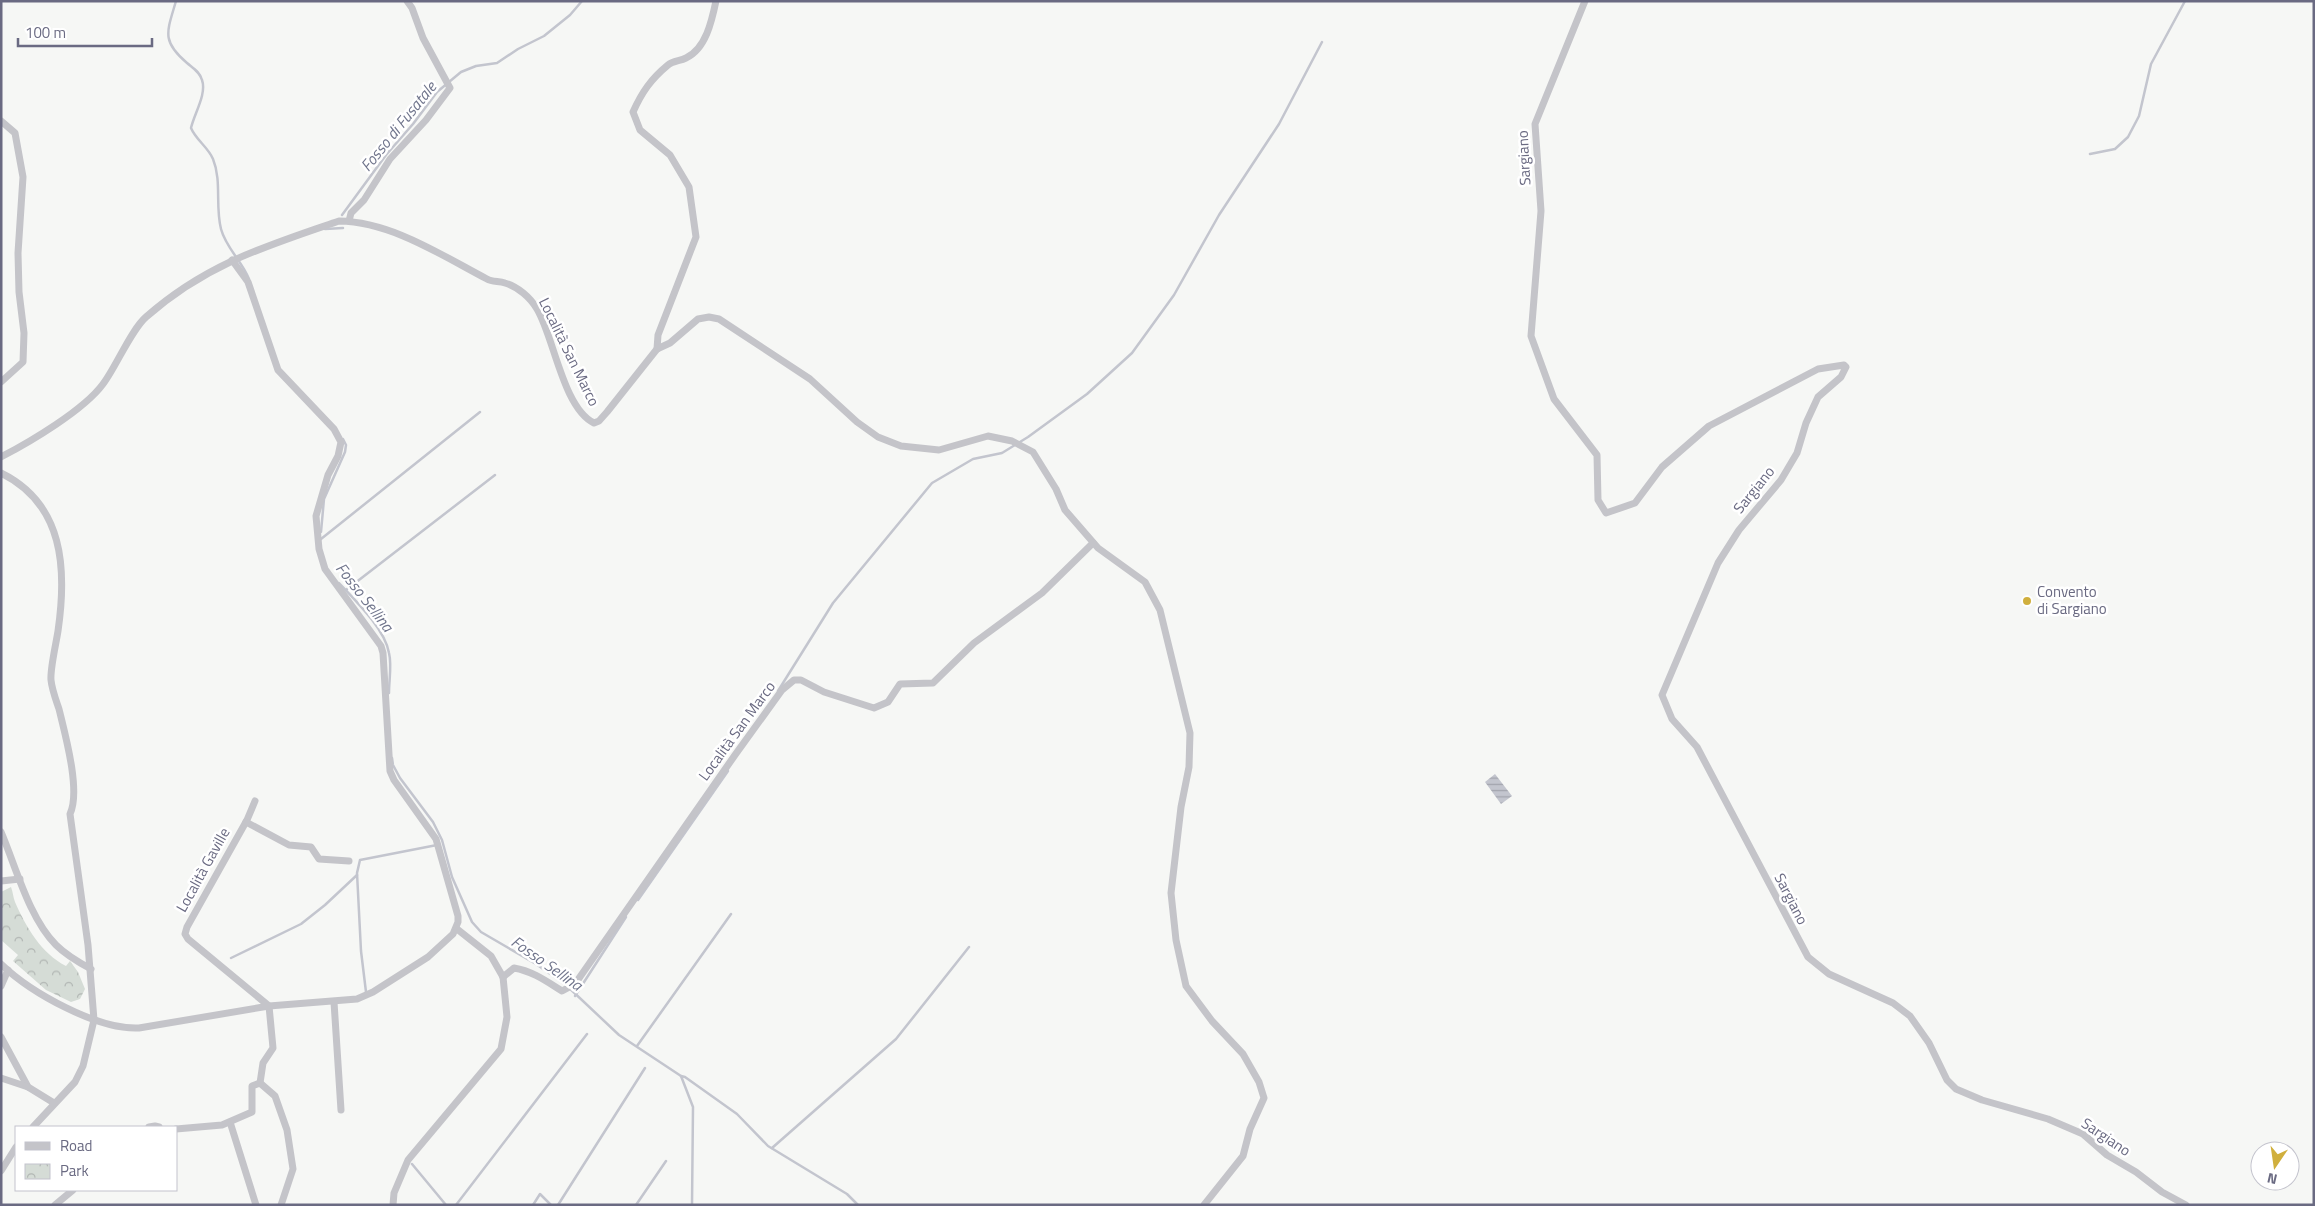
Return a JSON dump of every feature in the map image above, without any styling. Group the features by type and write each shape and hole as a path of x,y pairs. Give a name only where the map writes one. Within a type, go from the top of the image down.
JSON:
{"street":[{"path":"349,221 351,213 364,200 390,160 426,120 450,88 423,38 412,8 407,1"},
{"path":"657,349 658,335 696,237 690,187 670,155 640,130 633,112 642,91 670,64 688,58 699,46 712,26 716,1"},
{"name":"Sargiano","path":"1585,1 1534,124 1541,211 1531,336 1554,399 1597,454 1598,500 1606,513 1635,503 1662,467 1710,426 1818,369 1844,365 1846,367 1841,377 1818,397 1806,423 1797,453 1781,480 1739,530 1718,563 1662,695 1672,719 1697,747 1808,957 1829,974 1893,1003 1910,1016 1929,1043 1948,1080 1956,1089 1982,1100 2048,1119 2083,1134 2107,1155 2136,1172 2162,1192 2186,1205"},
{"path":"1,121 15,133 23,177 18,253 19,292 24,332 23,362 1,382"},
{"name":"Località San Marco","path":"1,457 22,446 88,401 103,385 144,319 186,285 241,256 339,221 349,221 396,233 465,266 489,281 505,283 524,293 537,309 574,401 587,420 594,423 599,421 607,412 657,349 670,343 698,319 709,317 720,320 810,379 857,422 878,437 901,446 939,450 988,436 1012,441 1033,452 1056,489 1064,510 1093,543 1145,582 1160,610 1190,733 1189,767 1181,807 1171,893 1176,940 1186,986 1212,1021 1243,1054 1259,1082 1264,1098 1250,1129 1243,1156 1204,1205"},
{"path":"1,964 42,995 94,1020 120,1028 139,1028 269,1006 357,999 380,988 428,957 457,929 458,916 436,839 394,780 390,771 383,652 381,646 325,569 320,555 316,516 328,476 340,449 338,435 315,407 278,370 248,282 233,260"},
{"path":"1,473 20,482 35,497 55,534 60,550 62,602 50,679 73,778 74,806 70,814 91,969 94,1020 83,1066 75,1082 35,1126"},
{"name":"Località San Marco","path":"503,976 514,968 531,972 562,991 575,984 735,755 782,690 794,680 801,680 824,692 874,708 888,702 900,684 932,683 974,643 1042,593 1093,543"},
{"name":"Località Gaville","path":"255,801 246,822 187,927 185,934 188,939 269,1006"},
{"path":"246,822 289,845 311,847 319,859 349,861"},
{"path":"1,832 40,925 56,945 74,960 91,969"},
{"path":"1,880 20,879"},
{"path":"393,1205 394,1193 408,1160 500,1049 507,1017 503,976 491,956 457,929"},
{"path":"1,986 8,970"},
{"path":"334,1002 340,1110"},
{"path":"260,1083 263,1063 273,1048 269,1006"},
{"path":"2,1039 28,1087"},
{"path":"1,1078 28,1087 54,1103"},
{"path":"178,1128 230,1122 252,1112 252,1086 260,1083"},
{"path":"260,1083 275,1096 287,1130 293,1169 281,1205"},
{"path":"230,1122 256,1205"},
{"path":"1,1171 15,1149"},
{"path":"55,1205 72,1191"}],"green space":[{"path":"11,887 19,911 35,939 57,961 66,966 70,961 78,972 85,989 80,999 71,1002 46,990 13,961 18,955 1,940 1,892"}],"shaded area":[{"path":"1495,774 1512,796 1501,804 1485,782"}],"waterway":[{"name":"Fosso Sellina","path":"176,1 170,21 168,35 170,42 179,55 198,72 203,86 202,98 191,128 213,159 216,167 218,211 223,236 249,279"},
{"name":"Fosso di Fusatale","path":"342,215 386,155 437,92 461,72 476,66 497,63 518,49 544,36 570,15 582,1"},
{"path":"2090,154 2115,149 2128,137 2139,116 2151,64 2185,1"},
{"path":"778,691 833,603 932,483 973,459 1002,453 1028,437 1087,394 1132,353 1174,295 1219,215 1279,124 1322,42"},
{"name":"Fosso di Fusatale","path":"325,229 343,228"},
{"path":"321,539 480,412"},
{"name":"Fosso Sellina","path":"321,532 324,499 345,452 346,445 343,439"},
{"path":"346,590 495,475"},
{"name":"Fosso Sellina","path":"339,583 361,606 382,634 389,653 389,693"},
{"name":"Fosso Sellina","path":"392,758 393,765 400,778 433,822 442,840 452,877 472,922 481,932 536,964 566,985 619,1035 681,1076 693,1107 692,1205"},
{"path":"638,900 728,771"},
{"path":"366,992 361,951 357,873 360,860 437,845"},
{"path":"231,958 301,924 325,905 357,875"},
{"path":"637,1046 731,914"},
{"path":"575,996 626,917"},
{"path":"772,1148 896,1039 969,947"},
{"path":"456,1205 587,1034"},
{"path":"558,1205 645,1068"},
{"path":"681,1076 737,1114 768,1146 847,1194 858,1205"},
{"path":"636,1205 666,1161"},
{"path":"412,1164 446,1205"},
{"path":"533,1205 540,1194 551,1205"}],"place":[{"name":"Convento di Sargiano","path":"2027,601"}]}
